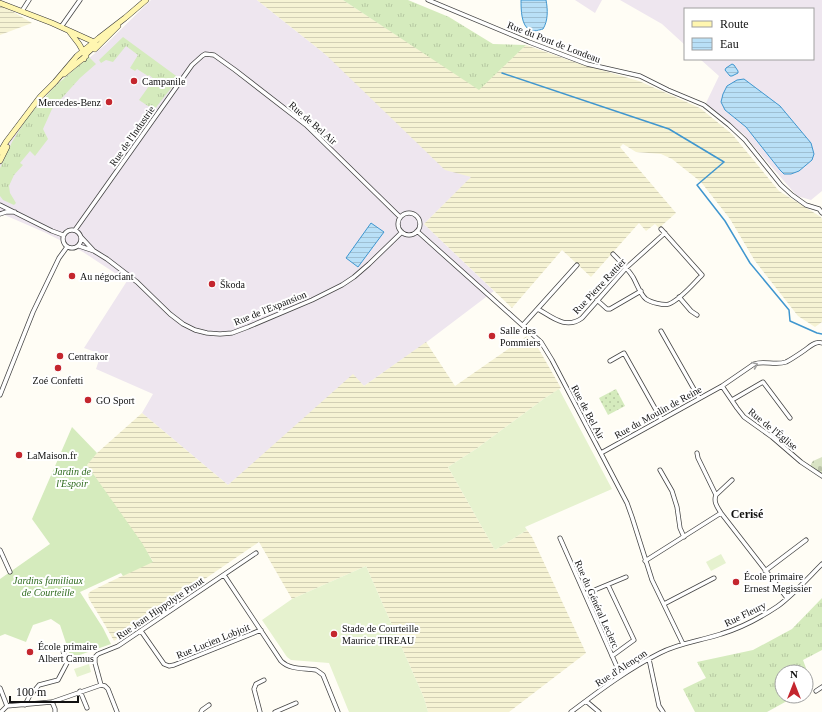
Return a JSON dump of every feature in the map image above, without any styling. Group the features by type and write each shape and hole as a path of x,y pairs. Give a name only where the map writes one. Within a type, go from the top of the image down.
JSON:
{"main road":[{"path":"0,152 40,97 76,56 146,0"},
{"path":"0,3 61,27 94,42"},
{"path":"54,82 84,59 106,39 125,18"},
{"path":"68,30 83,51"},
{"path":"84,59 85,55 96,45 94,42"},
{"path":"0,161 12,135"}],"street":[{"path":"22,11 29,0"},
{"path":"61,27 80,0"},
{"name":"Rue du Pont de Londeau","path":"428,0 528,42 587,64 640,76 704,105 745,140 781,185 806,205 819,209 822,213"},
{"name":"Rue de Bel Air","path":"205,54 214,55 306,125 400,217"},
{"name":"Rue de l'Industrie","path":"75,230 192,65 205,54"},
{"path":"0,204 52,231 63,235"},
{"path":"0,214 15,212"},
{"path":"406,213 415,215 419,221 416,231 411,234 407,234 399,230 398,224 400,217 406,213"},
{"path":"613,254 631,274 644,297 662,305 670,304 702,275 661,229"},
{"path":"81,237 79,246 73,249 67,247 63,243 62,238 67,231 75,230 94,251"},
{"name":"Rue de Bel Air","path":"416,231 541,342 552,360 627,503 652,580 683,644"},
{"name":"Rue de l'Expansion","path":"79,246 94,251 107,259 136,282 170,314 183,324 195,330 220,334 232,333 248,327 312,300 342,285 369,264 402,232"},
{"name":"Rue Pierre Rattier","path":"538,309 562,322 573,323 578,321 626,268 665,233"},
{"path":"0,395 33,312 59,258 67,247"},
{"path":"523,325 577,265"},
{"path":"597,300 607,309 610,309 641,291"},
{"path":"679,297 691,311 697,315"},
{"path":"661,332 699,398"},
{"name":"Rue du Moulin de Reine","path":"601,453 722,386 758,362 776,364 787,362 814,343 822,343"},
{"path":"610,361 624,353 661,419"},
{"path":"732,400 763,382 790,418"},
{"name":"Rue de l'Église","path":"722,386 744,417 822,476"},
{"path":"697,453 716,495 716,506 787,598"},
{"path":"660,470 672,491 677,507 680,528 684,537"},
{"path":"716,495 732,480"},
{"path":"645,561 721,513"},
{"name":"Rue du Général Leclerc","path":"560,538 620,676"},
{"path":"765,571 806,540"},
{"path":"0,550 10,572"},
{"name":"Rue Jean Hippolyte Prout","path":"103,686 95,663 95,657 98,654 118,646 256,553"},
{"name":"Rue Fleury","path":"683,644 720,635 760,617 778,606 822,564"},
{"path":"224,575 281,661 290,667 316,670 323,675 338,712"},
{"path":"585,594 626,577"},
{"path":"664,604 714,578"},
{"path":"608,585 634,640 612,656"},
{"name":"Rue Lucien Lobjoit","path":"141,631 160,659 164,664 169,666 261,630"},
{"name":"Rue d'Alençon","path":"571,712 620,676 660,652 683,644"},
{"path":"25,705 29,697 39,685 58,680 66,663 63,651"},
{"path":"649,659 658,706 663,712"},
{"path":"260,712 254,690 256,684 264,680"},
{"path":"1,712 7,706 52,702 103,686 108,689 117,712"},
{"path":"816,691 822,687"},
{"path":"0,688 7,706"},
{"path":"80,692 87,708"},
{"path":"586,701 599,712"},
{"path":"52,702 55,712"},
{"path":"275,712 296,702"},
{"path":"201,712 209,705"}],"shaded area":[{"path":"151,0 257,0 325,54 472,177 424,224 494,291 424,344 364,386 353,375 288,435 228,485 142,413 153,394 96,369 101,354 84,348 127,281 83,252 46,233 0,213 0,152 55,86 105,45"},
{"path":"257,0 343,0 479,89 526,45 577,63 639,81 700,108 732,134 779,191 821,217 822,322 815,327 798,316 755,261 730,219 701,182 672,159 661,154 636,152 623,144 620,147 676,213 659,228 655,224 646,231 639,223 591,277 562,250 512,308 424,224 471,177 445,170 325,54"},
{"path":"575,0 602,0 595,13"},
{"path":"620,0 822,0 822,191 811,200 797,196 744,135 706,103 719,76 701,60 814,60 814,8 684,8 684,44 662,24"},
{"path":"0,4 32,23 0,35"},
{"path":"527,336 537,346 561,388 545,398 476,449 448,467 495,550 527,530 532,537 586,653 509,712 428,712 424,698 366,566 292,599 259,542 114,641 89,599 88,594 91,591 153,561 87,465 97,453 142,413 228,485 353,374 364,386 426,342 455,386"}],"green space":[{"path":"343,0 408,0 449,17 493,44 526,45 479,90"},
{"path":"123,37 179,78 154,110 139,100 154,79 137,69 135,71 130,68 138,55 126,46 113,62 106,60 101,63 99,60"},
{"path":"89,57 96,64 80,78 52,109 43,129 48,139 35,156 30,151 20,163 23,165 14,175 9,186 10,193 16,203 14,205 3,200 0,196 0,168 12,142 27,118 55,86"},
{"path":"559,389 612,489 525,527 527,530 495,550 448,467 476,449"},
{"path":"616,389 625,406 608,415 599,398"},
{"name":"Jardins familiaux de Courteille","path":"72,427 97,453 87,465 142,543 153,562 123,576 121,573 80,592 103,628 111,644 71,658 60,625 51,619 33,625 26,642 5,634 0,636 0,579 50,544 32,519"},
{"path":"822,457 822,474 811,466 811,464 813,461"},
{"path":"721,554 726,563 711,571 706,562"},
{"name":"Stade de Courteille Maurice TIREAU","path":"366,566 424,698 428,712 349,712 329,663 291,660 287,657 262,620 292,599"},
{"path":"822,598 822,650 803,660 804,664 774,664 774,704 782,704 767,712 695,712 683,689 706,678 697,662 753,650 792,629"},
{"path":"89,664 91,672 77,677 74,669"}],"water":[{"path":"521,0 546,0 547,15 543,29 533,31 527,28 522,17"},
{"path":"732,64 738,73 730,76 725,70"},
{"path":"744,79 780,106 811,143 814,154 812,160 799,171 791,174 784,174 746,127 725,110 721,102 727,86 737,80"},
{"path":"371,223 384,232 358,267 346,258"}],"waterway":[{"path":"502,73 669,129 724,162 697,185 725,221 750,263 789,310 790,321 822,334"}],"place":[{"name":"Campanile","path":"134,81"},
{"name":"Mercedes-Benz","path":"109,102"},
{"name":"Au négociant","path":"72,276"},
{"name":"Škoda","path":"212,284"},
{"name":"Salle des Pommiers","path":"492,336"},
{"name":"Centrakor","path":"60,356"},
{"name":"Zoé Confetti","path":"58,368"},
{"name":"GO Sport","path":"88,400"},
{"name":"LaMaison.fr","path":"19,455"},
{"name":"École primaire Ernest Megissier","path":"736,582"},
{"name":"Stade de Courteille Maurice TIREAU","path":"334,634"},
{"name":"École primaire Albert Camus","path":"30,652"}],"district":[{"name":"Cerisé","path":"747,514"}],"park label":[{"name":"Jardin de l'Espoir","path":"72,476"}]}
